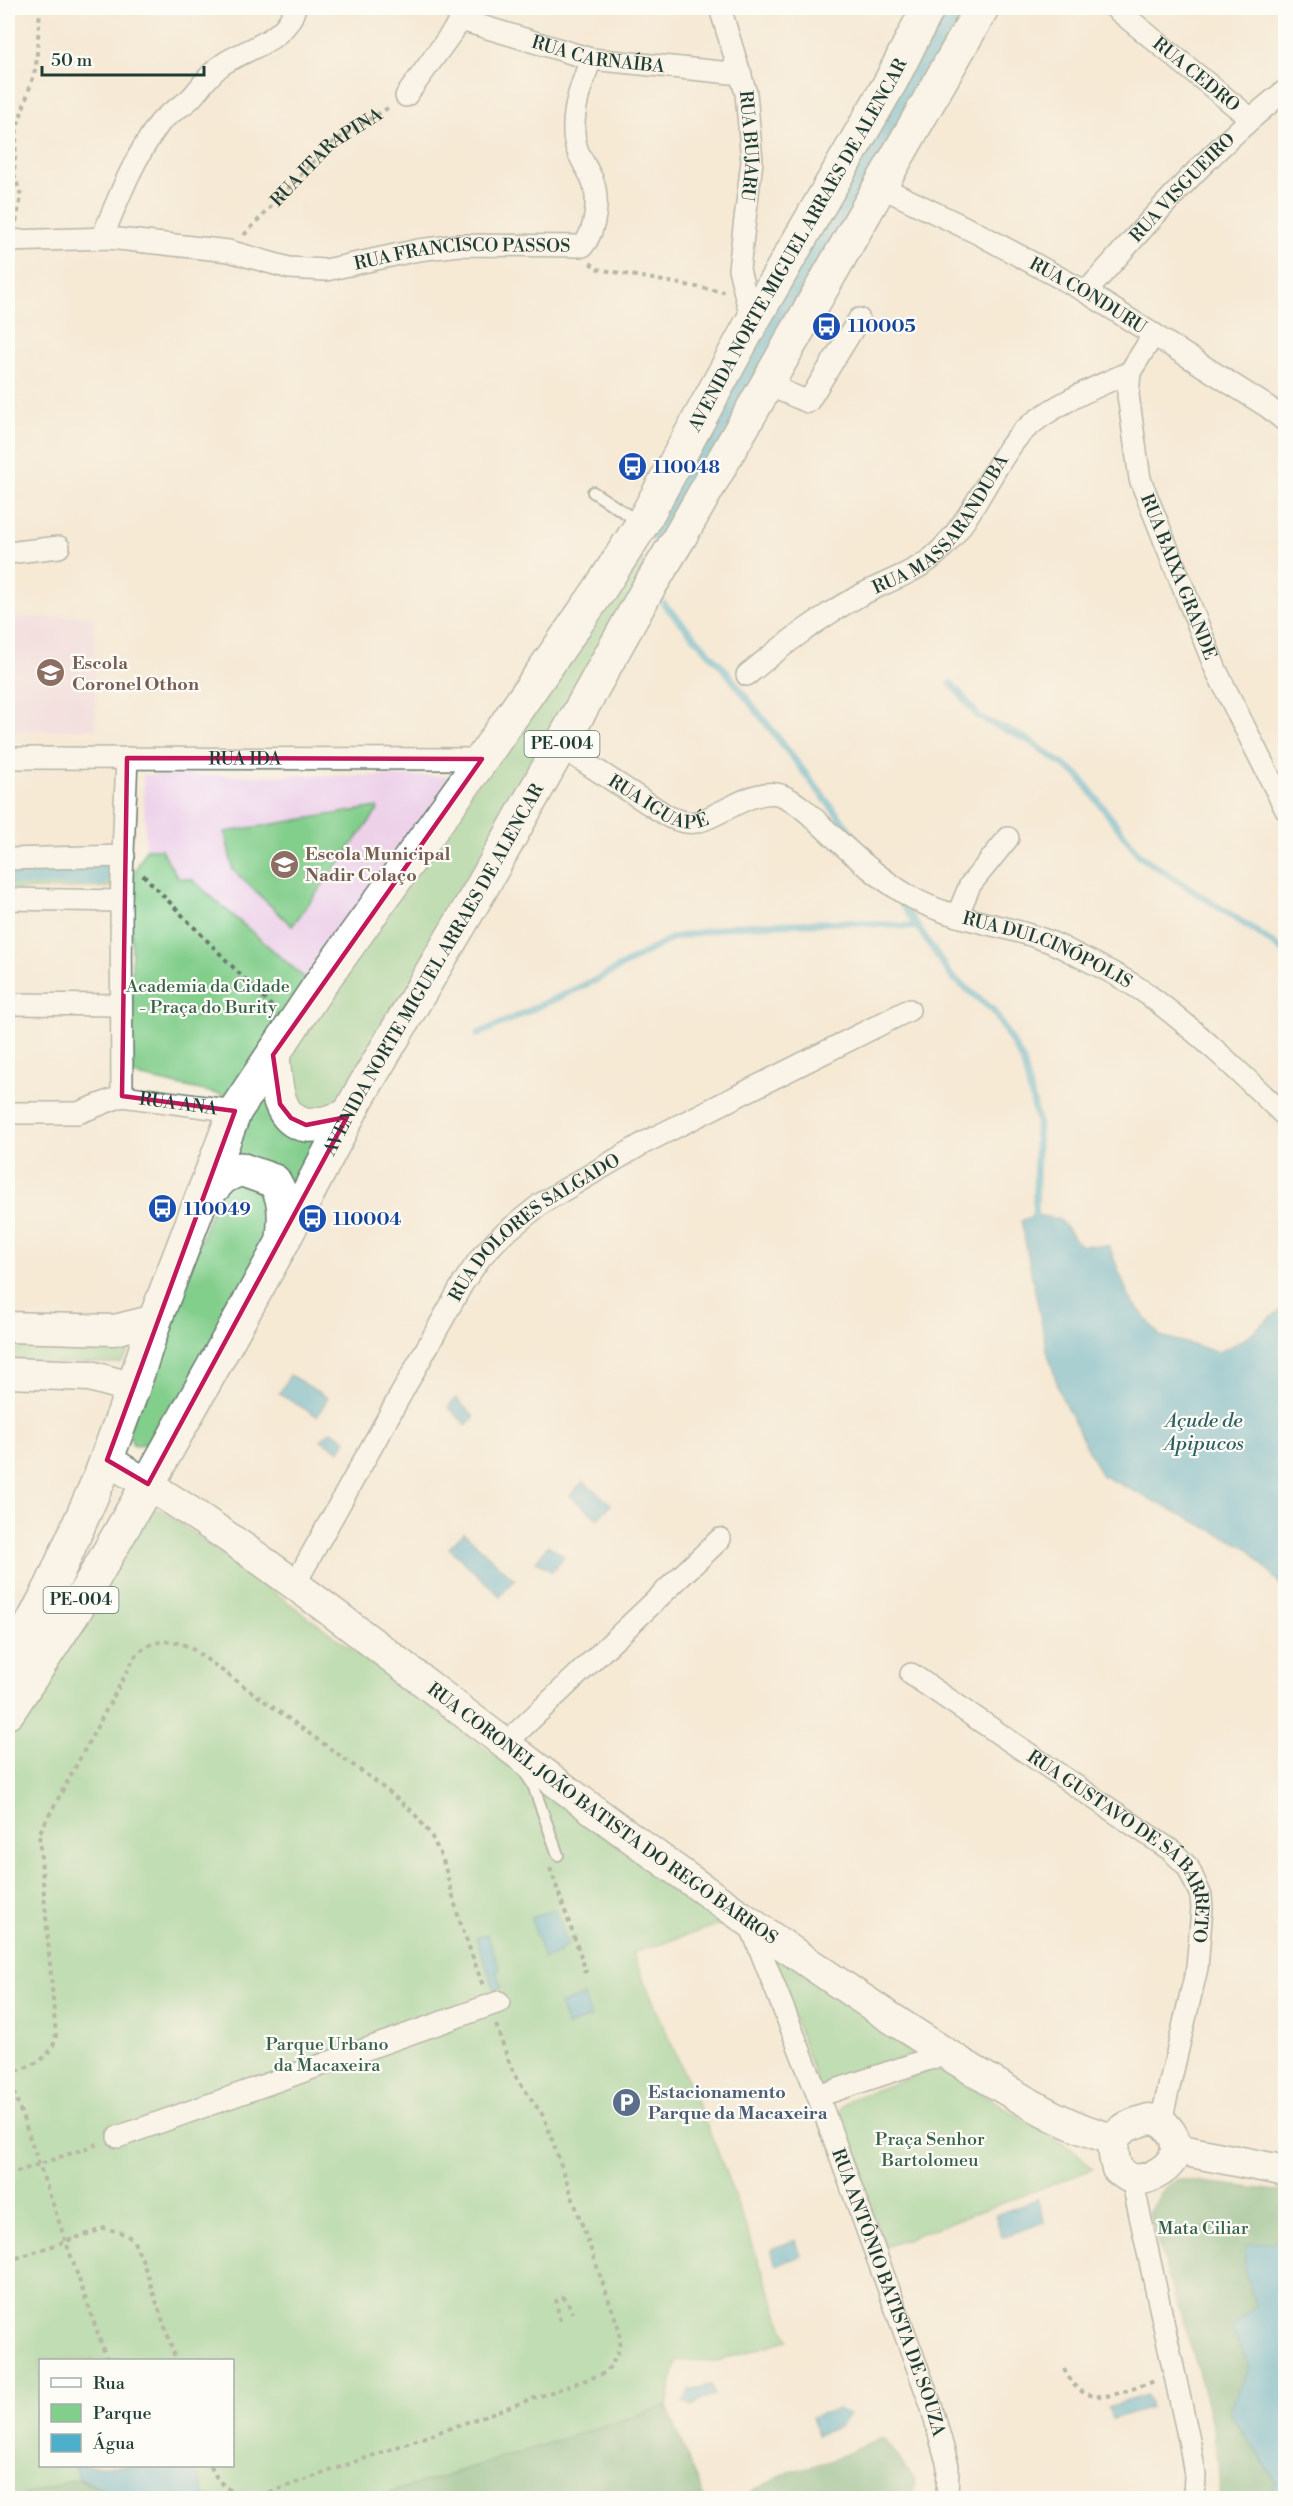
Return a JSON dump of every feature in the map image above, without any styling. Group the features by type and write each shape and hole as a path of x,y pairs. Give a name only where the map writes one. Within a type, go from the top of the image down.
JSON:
{"main road":[{"name":"AVENIDA NORTE MIGUEL ARRAES DE ALENCAR","path":"8,1670 52,1585 107,1460 155,1320 235,1111 291,1027 598,592 642,524 752,322 874,111 928,8"},
{"name":"AVENIDA NORTE MIGUEL ARRAES DE ALENCAR","path":"8,1712 76,1609 148,1484 282,1243 347,1117 482,887 646,592 982,8"},
{"path":"273,1055 280,1104 291,1118 306,1125 347,1117"},
{"path":"203,1198 223,1177 240,1169 274,1181 282,1193 285,1208 282,1243"}],"street":[{"path":"102,238 128,174 160,122 188,100 225,62 258,47 283,30 295,8"},
{"name":"RUA BUJARU","path":"720,8 746,93 752,161 739,269 752,322"},
{"name":"RUA CEDRO","path":"1115,8 1250,118"},
{"path":"406,96 463,14"},
{"name":"RUA CARNAÍBA","path":"463,14 591,60 741,74"},
{"path":"583,246 594,225 595,196 593,181 576,153 573,131 577,96 591,60"},
{"name":"RUA VISGUEIRO","path":"1086,292 1164,206 1250,118 1286,90"},
{"name":"RUA CONDURU","path":"879,186 979,234 1086,292 1285,419"},
{"name":"RUA FRANCISCO PASSOS","path":"10,241 102,238 229,251 289,268 326,270 418,250 459,245 583,246"},
{"path":"766,384 808,402 859,319"},
{"path":"1130,372 1154,334"},
{"name":"RUA MASSARANDUBA","path":"747,675 823,617 861,595 919,567 933,557 955,533 1018,437 1052,410 1090,389 1130,372"},
{"name":"RUA BAIXA GRANDE","path":"1130,372 1128,395 1140,479 1216,670 1286,810"},
{"path":"8,553 59,548"},
{"name":"RUA IGUAPÉ","path":"561,747 669,817 685,822 702,820 762,795 778,794 796,803"},
{"name":"RUA IDA","path":"8,758 482,759"},
{"path":"8,1113 78,1113 122,1095 121,901 127,758"},
{"name":"RUA DULCINÓPOLIS","path":"796,803 845,848 908,896 957,916 1044,939 1105,969 1146,993 1235,1068 1286,1117"},
{"path":"957,916 970,885 1008,838"},
{"path":"8,859 124,856"},
{"path":"8,899 121,901"},
{"path":"8,1004 121,1005"},
{"name":"RUA DOLORES SALGADO","path":"295,1584 463,1283 481,1257 501,1236 542,1203 644,1143 909,1010"},
{"name":"RUA ANA","path":"122,1095 235,1111"},
{"path":"8,1328 114,1330 155,1320"},
{"path":"8,1373 90,1376 133,1388"},
{"name":"RUA CORONEL JOÃO BATISTA DO REGO BARROS","path":"107,1460 148,1484 295,1584 505,1744 749,1922 944,2054 1082,2131 1114,2139"},
{"path":"505,1744 720,1539"},
{"name":"RUA GUSTAVO DE SÁ BARRETO","path":"911,1674 1172,1851 1188,1867 1201,1902 1197,1968 1161,2121"},
{"name":"RUA ANTÔNIO BATISTA DE SOUZA","path":"749,1922 818,2096 931,2405 948,2466 947,2499"},
{"path":"118,2137 499,2002"},
{"path":"818,2096 944,2054"},
{"path":"1149,2119 1161,2121 1173,2137 1176,2149 1171,2161 1149,2177 1132,2179 1117,2169 1112,2150 1114,2139 1124,2129 1136,2123 1149,2119"},
{"path":"1176,2149 1286,2172"},
{"path":"1132,2179 1193,2465 1194,2499"}],"lane":[{"path":"592,492 642,524"},
{"path":"505,1744 533,1785 558,1855"}],"path":[{"path":"10,241 21,196 14,174 17,127 36,68 40,8"},
{"name":"RUA ITARAPINA","path":"229,251 330,144 406,96"},
{"name":"RUA FRANCISCO PASSOS","path":"583,246 591,265 598,269 718,292"},
{"path":"124,856 291,1027"},
{"path":"547,1859 586,1971 582,1972"},
{"path":"56,2018 53,2047 47,2055 32,2065 8,2074 106,2359"},
{"path":"8,2175 118,2137"},
{"path":"8,2261 105,2228 115,2229 133,2240 175,2359"},
{"path":"560,2321 556,2301 562,2297 567,2300 572,2313"},
{"path":"1064,2369 1072,2384 1087,2396 1101,2398 1175,2375"}],"highlighted area":[{"path":"127,758 482,759 273,1055 280,1104 291,1118 306,1125 347,1117 148,1484 107,1460 235,1111 122,1096"}],"shaded area":[{"name":"Escola Coronel Othon","path":"94,616 96,729 8,731 8,618"},
{"name":"Escola Municipal Nadir Colaço","path":"143,775 454,776 308,981 191,879 178,878 161,849 146,849"}],"green space":[{"path":"639,551 647,572 159,1443 133,1445 128,1431 249,1112"},
{"path":"377,807 378,810 292,926 233,870 225,832"},
{"name":"Academia da Cidade - Praça do Burity","path":"146,849 161,849 178,878 191,879 308,981 231,1095 133,1075 131,880"},
{"path":"121,859 119,887 8,890 8,862"},
{"path":"8,1336 129,1339 129,1345 120,1363 8,1363"},
{"name":"Parque Urbano da Macaxeira","path":"148,1509 161,1510 722,1924 632,1953 716,2147 788,2340 717,2361 676,2360 667,2406 374,2498 119,2498 76,2479 16,2498 8,2498 8,1723"},
{"path":"763,1930 935,2048 819,2088"},
{"name":"Praça Senhor Bartolomeu","path":"935,2070 949,2073 1076,2152 1093,2169 885,2247 838,2118 843,2105 849,2100"},
{"name":"Mata Ciliar","path":"1178,2179 1285,2192 1285,2242 1246,2245 1244,2269 1256,2305 1231,2329 1250,2366 1229,2413 1257,2451 1275,2482 1268,2498 1219,2498 1217,2455 1209,2413 1149,2214 1163,2189"},
{"path":"667,2406 704,2498 374,2498"},
{"path":"883,2438 915,2480 912,2498 740,2498 789,2472 827,2462"},
{"path":"76,2479 119,2498 16,2498"}],"water":[{"name":"Açude de Apipucos","path":"1035,1215 1059,1219 1080,1245 1109,1246 1129,1297 1160,1336 1219,1352 1244,1339 1285,1306 1285,1590 1248,1548 1101,1475 1061,1396 1047,1351 1021,1221"},
{"path":"290,1375 328,1398 317,1416 279,1394"},
{"path":"456,1398 474,1417 466,1425 448,1407"},
{"path":"331,1431 346,1440 340,1451 321,1440"},
{"path":"583,1481 611,1504 598,1519 570,1496"},
{"path":"464,1533 515,1580 500,1596 449,1548"},
{"path":"548,1545 564,1556 552,1572 536,1561"},
{"path":"556,1909 568,1946 559,1949 560,1953 544,1959 531,1918"},
{"path":"487,1934 500,1970 496,1972 501,1988 495,1990 476,1938"},
{"path":"584,1996 591,2018 567,2026 559,2004"},
{"path":"1037,2200 1045,2222 1002,2237 995,2215"},
{"path":"796,2240 801,2256 776,2265 771,2249"},
{"path":"1286,2242 1285,2498 1268,2498 1275,2482 1257,2451 1229,2413 1250,2366 1231,2329 1256,2305 1244,2269 1246,2245"},
{"path":"711,2385 715,2396 698,2401 693,2406 683,2402 690,2390"},
{"path":"1147,2395 1151,2407 1112,2419 1108,2407"},
{"path":"837,2409 849,2415 839,2427 817,2435 812,2417"},
{"path":"75,2467 196,2467 206,2498 123,2498 79,2478"}],"waterway":[{"path":"659,532 955,8"},
{"path":"664,604 725,670 857,840"},
{"path":"951,683 979,717 1028,740 1078,775 1140,856 1286,953"},
{"path":"8,874 101,875"},
{"path":"902,904 952,977 993,1010 1023,1061 1038,1122 1035,1215"},
{"path":"478,1034 600,978 672,938 734,926 844,922 918,927"}],"place":[{"name":"110005","path":"827,326"},
{"name":"110048","path":"632,467"},
{"name":"Escola Coronel Othon","path":"51,673"},
{"name":"Escola Municipal Nadir Colaço","path":"284,864"},
{"name":"110049","path":"163,1209"},
{"name":"110004","path":"312,1219"},
{"name":"Estacionamento Parque da Macaxeira","path":"627,2102"}]}
